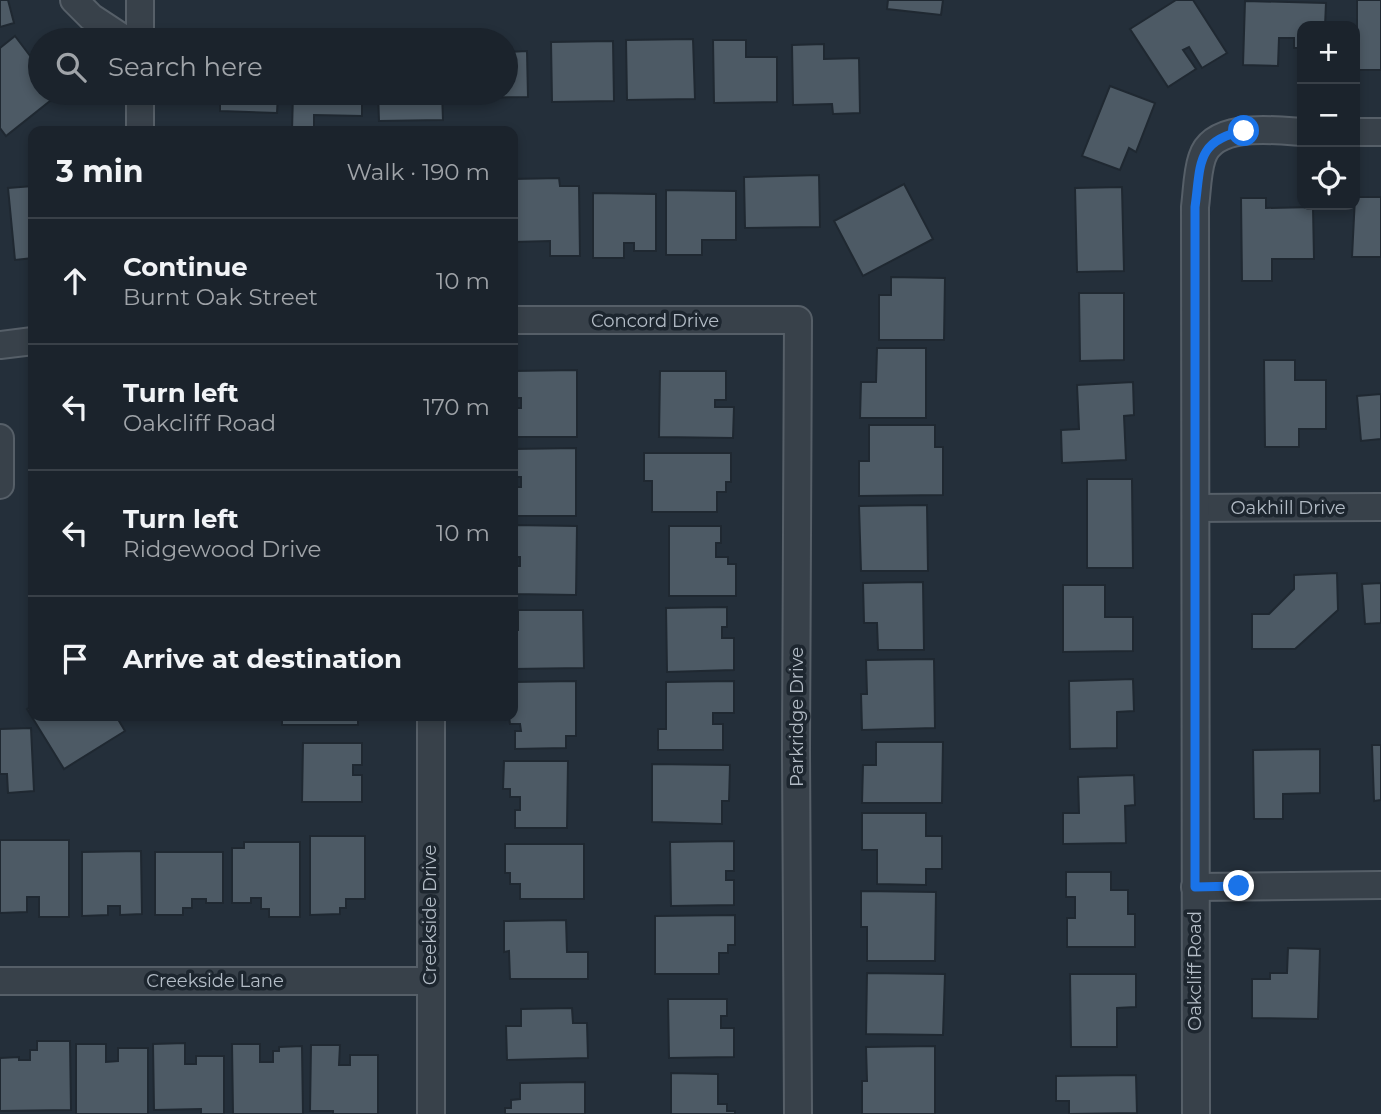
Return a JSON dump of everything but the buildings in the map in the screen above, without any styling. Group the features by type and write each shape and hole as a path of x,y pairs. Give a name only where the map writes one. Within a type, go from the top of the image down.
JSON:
{"street":[{"path":"74,0 91,17 108,28"},
{"path":"140,0 140,28"},
{"path":"140,105 140,126"},
{"name":"Oakcliff Road","path":"1196,1114 1195,207 1202,156 1214,141 1228,134 1261,129 1297,132"},
{"path":"1360,132 1381,132"},
{"name":"Concord Drive","path":"518,320 798,320"},
{"name":"Parkridge Drive","path":"798,320 798,1114"},
{"path":"0,345 28,342"},
{"path":"0,438 0,485"},
{"name":"Oakhill Drive","path":"1196,508 1381,507"},
{"name":"Creekside Drive","path":"431,721 431,1114"},
{"path":"1195,887 1381,885"},
{"name":"Creekside Lane","path":"0,981 429,981"}],"route":[{"path":"1239,886 1195,887 1195,207 1202,156 1214,141 1228,134 1244,131"}]}
